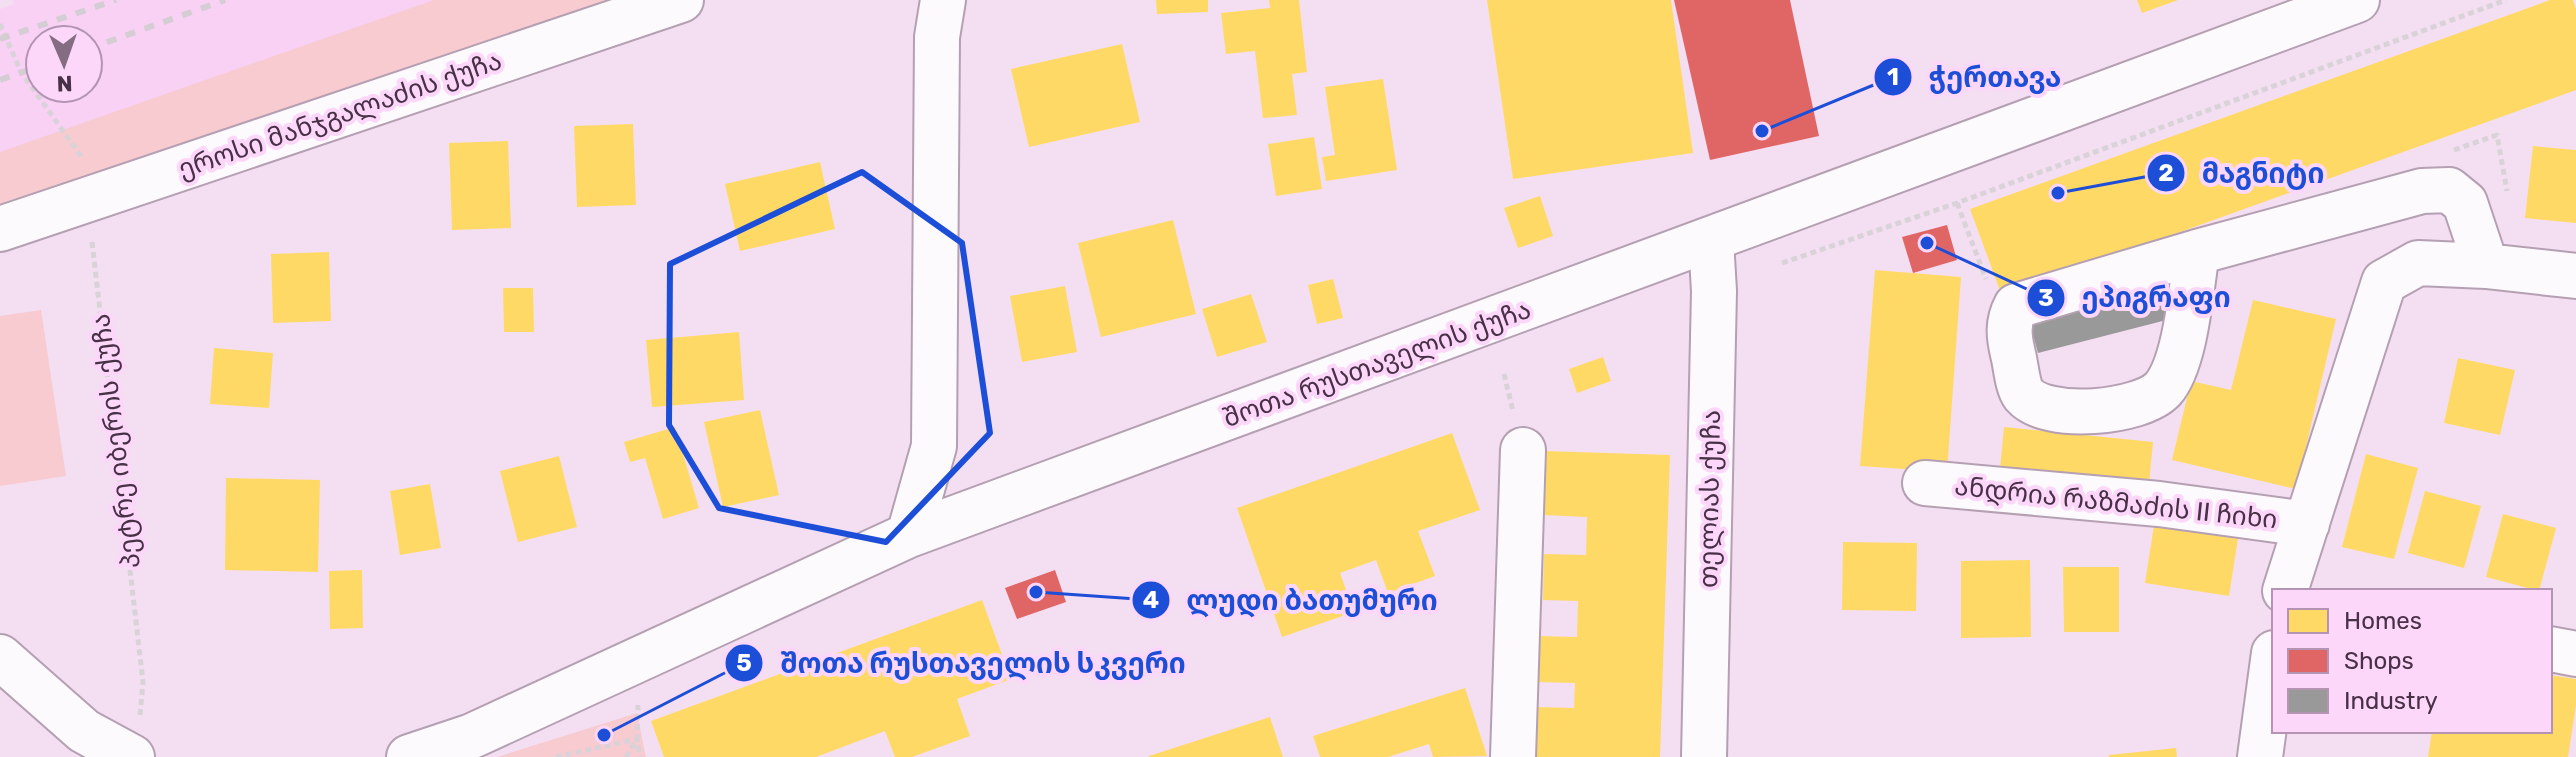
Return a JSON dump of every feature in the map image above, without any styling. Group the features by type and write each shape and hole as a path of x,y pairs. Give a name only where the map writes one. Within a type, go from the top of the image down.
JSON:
{"main road":[{"name":"ეროსი მანჯგალაძის ქუჩა","path":"0,229 681,0"},
{"path":"909,535 934,446 937,37 943,0"},
{"name":"შოთა რუსთაველის ქუჩა","path":"430,754 909,535 2357,0"},
{"path":"2197,252 2178,364 2162,390 2129,408 2061,411 2040,407 2023,394 2009,334 2011,315 2016,306 2197,252 2422,191 2449,190 2465,203 2486,266"},
{"name":"თელიას ქუჩა","path":"1704,757 1714,291 1711,240"},
{"path":"2286,589 2384,282 2418,263 2486,266 2576,276"},
{"path":"1513,757 1523,450"},
{"name":"ანდრია რაზმაძის II ჩიხი","path":"1925,483 2159,504 2307,524"},
{"path":"2552,649 2576,654"},
{"path":"11,667 84,731 132,757"},
{"path":"2260,757 2272,668"}],"path":[{"path":"1782,263 1957,203 2506,0"},
{"name":"პეტრე იბერის ქუჩა","path":"0,24 21,72 82,155 90,199 143,682"},
{"path":"639,696 637,739 640,757"},
{"path":"556,757 637,739"},
{"path":"626,757 637,739"}],"highlighted area":[{"path":"862,172 962,243 990,433 886,542 719,508 669,425 670,264"}],"shaded area":[{"path":"13,0 444,0 0,165 0,9 14,4"},
{"path":"434,0 624,0 0,212 0,152"},
{"path":"41,310 66,476 0,486 0,316"},
{"path":"637,713 646,757 497,757"}],"building: Homes":[{"path":"1156,0 1208,0 1208,12 1157,14"},
{"path":"1269,0 1299,0 1307,72 1292,74 1297,115 1263,118 1255,51 1226,54 1221,13 1270,8"},
{"path":"1487,0 1671,0 1693,153 1513,179"},
{"path":"2137,0 2178,0 2142,13"},
{"path":"2550,0 2573,0 2576,9 2576,90 2002,296 1970,209"},
{"path":"1122,44 1140,122 1029,147 1011,69"},
{"path":"1383,79 1397,170 1326,181 1322,157 1335,155 1325,87"},
{"path":"633,124 636,205 577,207 574,126"},
{"path":"1314,137 1322,189 1276,196 1268,144"},
{"path":"508,141 511,228 452,230 449,143"},
{"path":"2533,146 2576,150 2576,223 2525,218"},
{"path":"820,162 835,229 740,251 725,184"},
{"path":"1540,196 1553,236 1518,248 1504,208"},
{"path":"1173,220 1196,314 1101,337 1078,243"},
{"path":"329,252 331,321 273,323 271,254"},
{"path":"1875,270 1961,277 1947,472 1860,466"},
{"path":"1333,279 1343,318 1317,324 1308,285"},
{"path":"1065,286 1077,352 1022,362 1010,296"},
{"path":"503,288 533,288 534,332 504,332"},
{"path":"1251,294 1267,342 1217,357 1202,309"},
{"path":"2253,300 2336,319 2296,489 2172,460 2191,381 2231,390"},
{"path":"739,332 744,400 652,407 646,340"},
{"path":"214,348 273,353 269,408 210,404"},
{"path":"1603,357 1611,381 1577,393 1569,369"},
{"path":"2458,358 2515,370 2500,435 2444,423"},
{"path":"760,410 779,495 723,507 704,422"},
{"path":"675,427 699,508 663,519 645,458 630,462 624,442"},
{"path":"2004,427 2153,442 2149,484 2000,469"},
{"path":"1452,433 1480,510 1418,531 1435,576 1388,593 1376,560 1340,573 1354,612 1282,637 1237,508"},
{"path":"1544,451 1670,455 1660,757 1535,757 1536,707 1574,708 1575,683 1536,682 1538,636 1577,637 1578,601 1543,600 1544,554 1586,555 1587,517 1542,515"},
{"path":"2366,454 2418,468 2394,559 2342,547"},
{"path":"559,456 577,527 518,542 500,471"},
{"path":"226,478 320,480 318,572 225,570"},
{"path":"430,484 441,548 400,555 390,491"},
{"path":"2425,491 2481,506 2464,568 2408,553"},
{"path":"2503,514 2556,528 2540,589 2486,577"},
{"path":"2155,519 2239,532 2229,596 2145,583"},
{"path":"1843,542 1917,543 1916,611 1842,610"},
{"path":"2030,560 2031,637 1961,638 1961,561"},
{"path":"2063,567 2119,567 2119,632 2064,632"},
{"path":"362,570 363,628 330,629 329,571"},
{"path":"982,600 1011,679 957,699 970,736 912,757 895,757 885,731 816,757 664,757 651,721"},
{"path":"2552,675 2576,679 2576,705 2568,757 2428,757 2432,733 2552,733"},
{"path":"1465,688 1487,756 1433,757 1429,744 1388,757 1320,757 1313,736"},
{"path":"1270,717 1283,757 1149,757 1149,756"},
{"path":"2176,748 2177,757 2109,757 2109,755"}],"building: Shops":[{"path":"1674,0 1790,0 1819,136 1710,160"},
{"path":"1947,225 1957,260 1913,273 1902,237"},
{"path":"1055,570 1066,602 1017,619 1005,588"}],"building: Industry":[{"path":"2174,286 2182,316 2038,353 2030,324"}],"railway":[{"path":"0,39 116,0"},
{"path":"104,43 225,0"},
{"path":"0,80 24,72"}],"place":[{"name":"ჭერთავა","path":"1762,131"},
{"name":"მაგნიტი","path":"2058,193"},
{"name":"ეპიგრაფი","path":"1927,243"},
{"name":"ლუდი ბათუმური","path":"1036,592"},
{"name":"შოთა რუსთაველის სკვერი","path":"604,735"}]}
